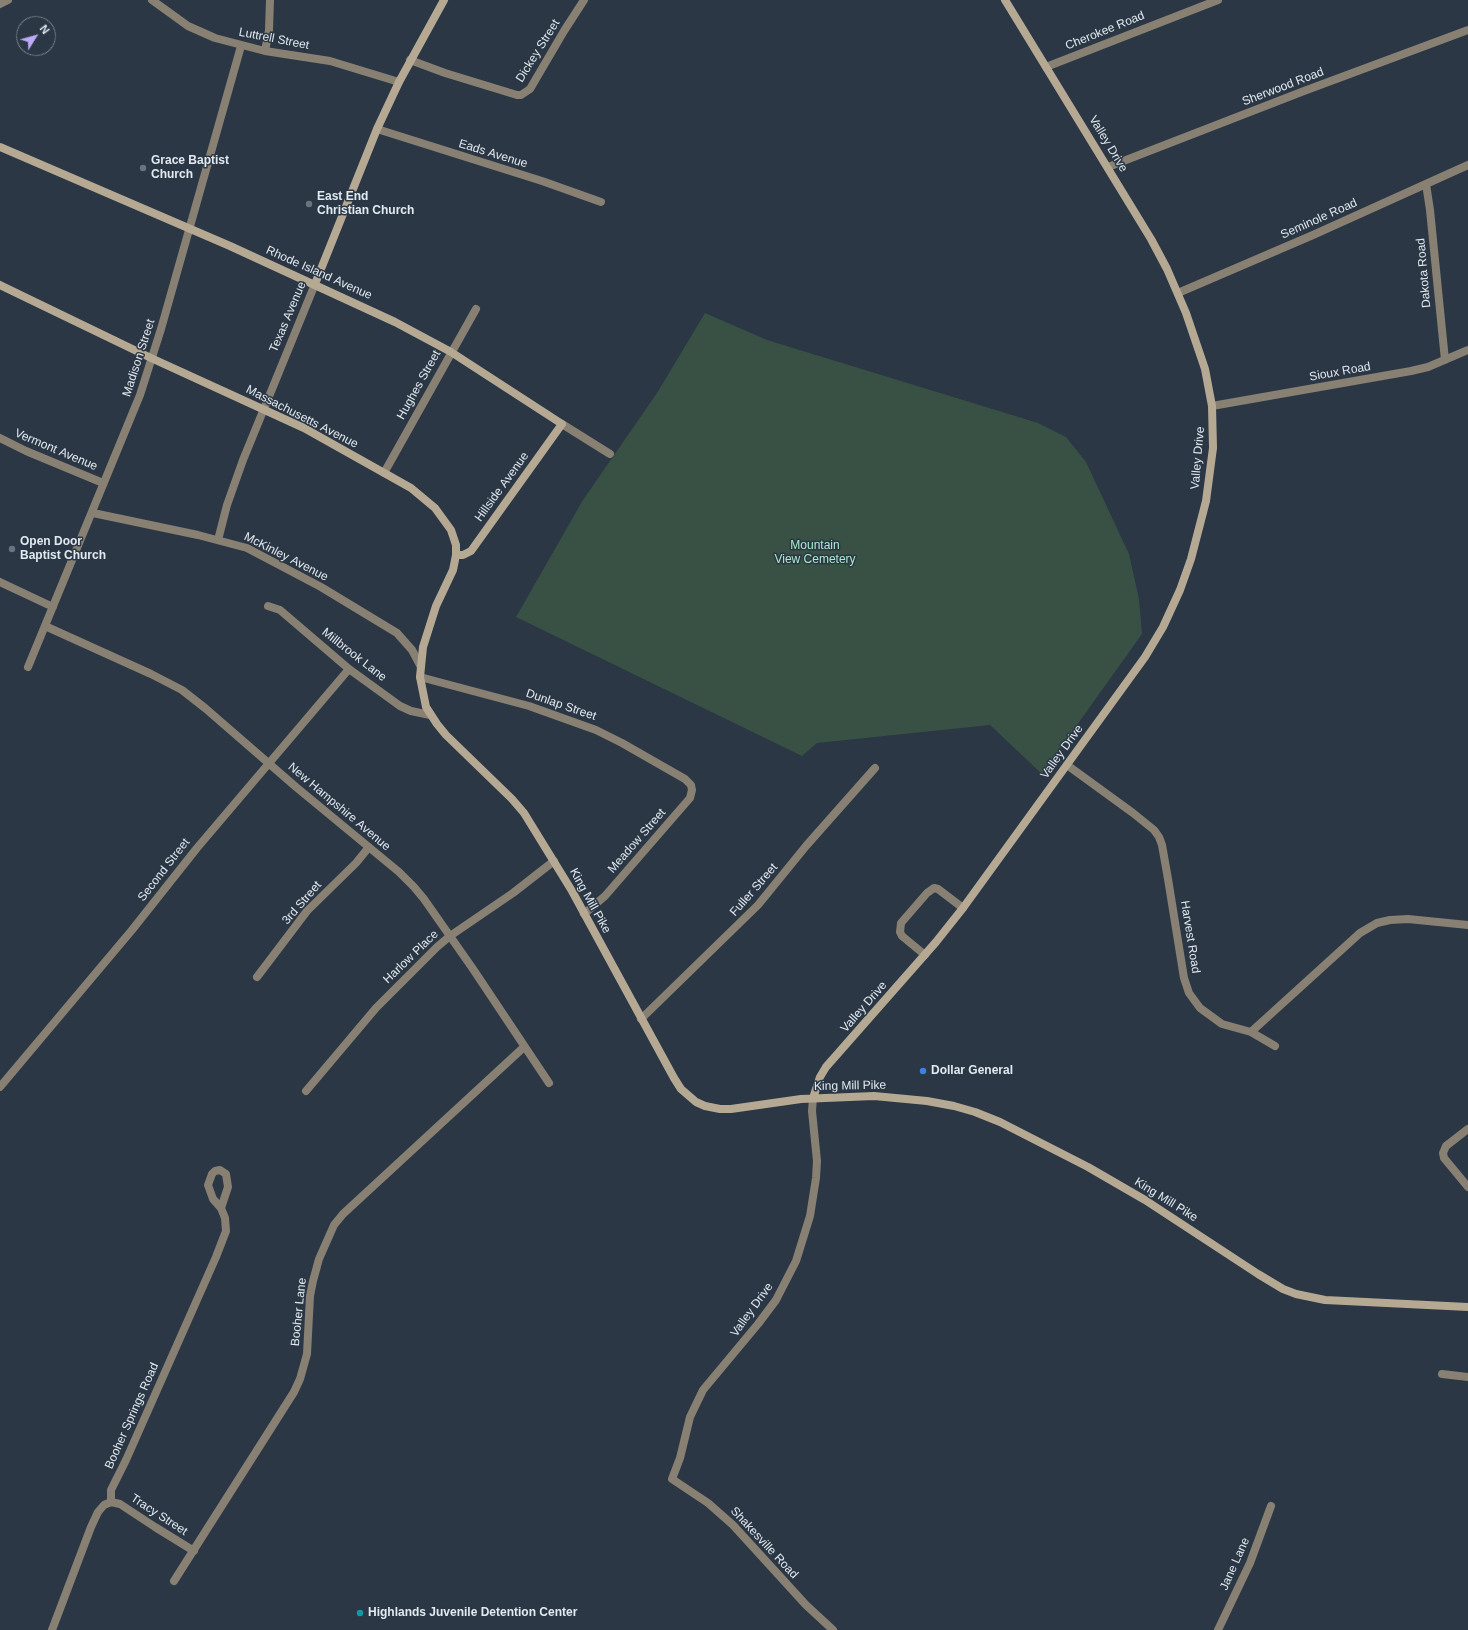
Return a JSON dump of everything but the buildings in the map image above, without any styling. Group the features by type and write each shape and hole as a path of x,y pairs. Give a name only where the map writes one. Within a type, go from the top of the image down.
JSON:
{"main road":[{"name":"Texas Avenue","path":"315,284 377,129 410,60 444,0"},
{"name":"Valley Drive","path":"813,1098 820,1077 826,1067 925,955 963,908 1145,657 1163,627 1180,590 1199,533 1207,495 1213,448 1212,406 1206,369 1178,293 1150,239 1108,167 1005,0"},
{"name":"Rhode Island Avenue","path":"0,147 190,228 395,322 451,352 562,424"},
{"name":"Massachusetts Avenue","path":"0,284 151,358 304,428 411,488 435,508 451,530 456,545 456,555 453,570 436,606 429,626 420,665"},
{"name":"Hillside Avenue","path":"456,555 463,555 471,551 562,424"},
{"path":"420,665 420,677"},
{"name":"King Mill Pike","path":"420,677 424,702 430,714 446,735 512,799 524,813 584,914 674,1078 681,1089 696,1102 705,1106 720,1109 731,1109 813,1098 874,1096 927,1101 975,1112 1000,1122 1088,1167 1139,1197 1283,1289 1296,1294 1325,1300 1468,1307"}],"street":[{"path":"0,4 8,0"},
{"name":"Luttrell Street","path":"152,0 193,28 215,38 241,46 330,62 399,82"},
{"path":"265,51 269,30 270,0"},
{"name":"Dickey Street","path":"410,60 445,73 516,95 521,94 530,89 584,0"},
{"name":"Cherokee Road","path":"1046,67 1218,0"},
{"name":"Sherwood Road","path":"1108,167 1468,30"},
{"name":"Madison Street","path":"28,667 131,419 171,294 241,46"},
{"name":"Eads Avenue","path":"377,129 601,202"},
{"name":"Seminole Road","path":"1178,293 1468,165"},
{"name":"Dakota Road","path":"1426,184 1445,360"},
{"name":"Texas Avenue","path":"218,540 227,505 243,460 315,284"},
{"name":"Hughes Street","path":"384,473 476,309"},
{"name":"Sioux Road","path":"1212,406 1404,373 1428,367 1468,350"},
{"name":"Rhode Island Avenue","path":"562,424 610,454"},
{"name":"Vermont Avenue","path":"0,438 26,451 104,483"},
{"name":"McKinley Avenue","path":"92,513 218,540 247,548 378,620 397,633 404,640 412,650 420,665"},
{"path":"0,582 53,607"},
{"name":"Millbrook Lane","path":"268,606 280,610 349,669 400,706 414,712 430,714"},
{"name":"New Hampshire Avenue","path":"45,626 182,690 369,847 414,887 450,936 549,1083"},
{"name":"Second Street","path":"0,1087 132,930 196,848 349,669"},
{"name":"Dunlap Street","path":"420,677 529,706 596,730 685,780"},
{"name":"Harvest Road","path":"1067,765 1134,813 1154,830 1159,837 1162,845 1168,879 1182,969 1189,992 1200,1008 1222,1024 1251,1032 1275,1046"},
{"name":"Fuller Street","path":"641,1019 758,905 806,846 875,768"},
{"name":"Meadow Street","path":"584,914 605,896 690,798 692,790 691,785 685,780"},
{"name":"3rd Street","path":"257,977 307,911 347,872 369,847"},
{"name":"Harlow Place","path":"306,1091 376,1008 450,936 554,862"},
{"path":"925,955 902,936 900,932 901,923 927,893 934,888 938,889 963,908"},
{"path":"1251,1032 1360,933 1378,923 1390,920 1408,919 1468,925"},
{"name":"Booher Lane","path":"174,1582 228,1494 294,1392 300,1379 307,1354 310,1296 313,1281 322,1253 334,1225 343,1214 524,1047"},
{"name":"Valley Drive","path":"672,1479 680,1458 690,1418 700,1396 713,1377 758,1324 776,1300 788,1279 798,1255 810,1216 816,1178 817,1161 812,1111 813,1098"},
{"path":"1468,1129 1446,1146 1443,1153 1448,1164 1468,1187"},
{"name":"Booher Springs Road","path":"111,1502 112,1490 223,1237 226,1218 221,1208"},
{"path":"1442,1374 1468,1378"},
{"name":"Shakesville Road","path":"672,1479 708,1503 733,1525 806,1605 834,1630"},
{"path":"52,1630 91,1527 98,1512 104,1505 111,1502"},
{"name":"Tracy Street","path":"111,1502 120,1504 194,1551"},
{"name":"Jane Lane","path":"1218,1630 1250,1563 1271,1506"}],"green space":[{"name":"Mountain View Cemetery","path":"705,313 767,340 1038,423 1066,437 1086,462 1129,554 1139,599 1142,634 1042,774 990,725 817,743 802,756 516,617 583,500 657,393"}],"place":[{"name":"Grace Baptist Church","path":"143,168"},
{"name":"East End Christian Church","path":"309,204"},
{"name":"Open Door Baptist Church","path":"12,549"},
{"name":"Dollar General","path":"923,1071"},
{"name":"Highlands Juvenile Detention Center","path":"360,1613"}]}
